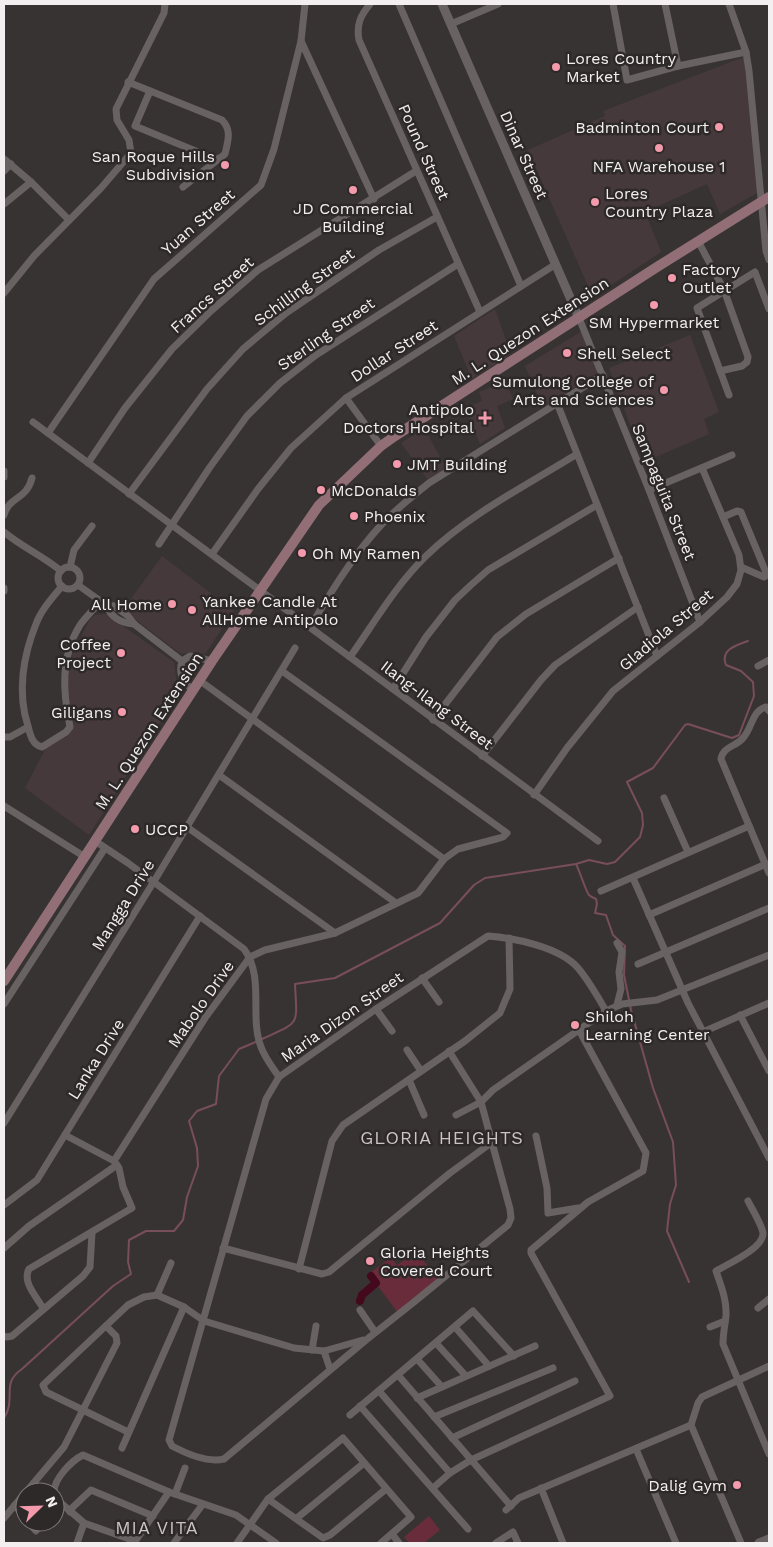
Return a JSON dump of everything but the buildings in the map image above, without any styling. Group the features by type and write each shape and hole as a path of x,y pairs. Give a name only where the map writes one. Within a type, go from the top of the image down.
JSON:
{"main road":[{"name":"M. L. Quezon Extension","path":"4,980 199,680 322,502 381,446 766,200"}],"street":[{"path":"4,293 34,256 101,188 130,152 129,140 117,120 116,109 164,13 165,4"},
{"name":"Yuan Street","path":"48,434 154,279 261,185 274,149 301,41 305,4"},
{"name":"Pound Street","path":"370,4 361,15 357,30 359,40 480,312"},
{"path":"399,4 521,286"},
{"name":"Dinar Street","path":"442,4 579,318"},
{"path":"451,24 490,5 498,4"},
{"path":"613,4 627,80 678,66 746,52"},
{"path":"665,4 678,66"},
{"path":"729,4 746,52 749,71 766,200 766,251 769,260"},
{"path":"301,41 374,199"},
{"path":"128,82 222,120 227,125 229,133 225,154 183,187"},
{"path":"150,91 135,126 215,159 221,158"},
{"path":"4,159 31,182 69,220"},
{"path":"4,171 11,164"},
{"name":"Francs Street","path":"88,463 125,408 172,349 212,310 258,270 416,171"},
{"path":"4,204 31,182"},
{"name":"Schilling Street","path":"129,494 208,389 243,349 286,313 379,250 437,217"},
{"path":"698,242 724,290 748,356 747,362 742,366 720,371"},
{"name":"Sterling Street","path":"159,544 247,416 280,383 316,355 458,264"},
{"name":"Dollar Street","path":"212,554 258,489 291,448 346,398 556,264"},
{"path":"729,395 697,308 755,272 769,309"},
{"name":"Sampaguita Street","path":"579,318 700,622"},
{"path":"310,627 352,563 382,524 403,504 429,484 603,375"},
{"path":"346,398 381,446"},
{"path":"557,403 657,656"},
{"name":"Ilang-Ilang Street","path":"33,422 598,841"},
{"path":"350,657 405,580 425,556 459,527 577,454"},
{"path":"649,490 732,455"},
{"path":"702,468 739,555 741,567 764,577 768,576 742,512 736,511 723,517"},
{"path":"4,472 4,477"},
{"path":"4,515 11,502 24,495 32,478"},
{"path":"393,689 426,637 455,600 470,585 488,570 597,505"},
{"path":"70,567 74,550 92,526"},
{"path":"5,536 49,560 61,571"},
{"path":"433,720 497,637 526,614 619,558"},
{"path":"61,571 70,567"},
{"path":"70,567 80,575 78,585"},
{"name":"Gladiola Street","path":"534,795 567,748 613,691 700,622 727,597 738,584 741,567"},
{"path":"61,571 59,580 62,586 68,589 78,585"},
{"path":"78,585 103,603 109,612 122,623 134,624 182,661"},
{"path":"62,586 48,602 36,623 22,676 23,702 28,727 36,745 42,747 66,732 70,727 64,700 64,685 71,643 80,625 103,603"},
{"path":"482,756 541,680 555,665 638,607"},
{"name":"Mangga Drive","path":"4,1123 296,648"},
{"path":"193,690 183,680 180,667 182,661 190,656 212,661"},
{"path":"758,666 769,660"},
{"name":"Mabolo Drive","path":"116,1163 206,1018 250,958 265,950 335,934 418,893 444,859 458,849 496,840 507,833 282,671"},
{"path":"199,680 254,718 444,859"},
{"path":"769,711 766,707 759,710 744,738 725,749 720,759 769,873"},
{"path":"4,737 28,727"},
{"path":"219,775 396,903"},
{"path":"664,798 688,852"},
{"path":"4,806 85,856"},
{"path":"601,891 749,826"},
{"path":"187,827 335,934"},
{"path":"95,841 244,949 250,958 256,980 258,1034 261,1048 279,1078"},
{"path":"4,1004 105,848"},
{"path":"649,915 766,864"},
{"path":"633,878 682,991 769,1158"},
{"path":"638,964 769,908"},
{"name":"Lanka Drive","path":"4,1205 37,1180 200,916"},
{"name":"Maria Dizon Street","path":"330,1370 224,1459 207,1460 172,1446 170,1440 266,1099 279,1078 376,1009 488,936 509,938 560,953 578,967 606,1011"},
{"path":"299,1268 332,1141 343,1125 500,1013 510,989 509,938"},
{"path":"617,943 622,952 619,972 620,1004"},
{"path":"456,1115 481,1102 493,1090 606,1011 620,1004 657,1000 769,955"},
{"path":"422,978 439,1002"},
{"path":"703,1032 769,1003"},
{"path":"376,1009 392,1031"},
{"path":"740,1015 769,1071"},
{"path":"433,1488 450,1473 471,1460 610,1396 530,1254 531,1250 581,1207 643,1170 646,1153 579,1030"},
{"path":"407,1050 421,1071"},
{"path":"324,1352 330,1370 508,1225 511,1218 481,1102 449,1051"},
{"path":"408,1080 424,1115"},
{"path":"43,1308 26,1280 29,1269 132,1208 116,1163 65,1135"},
{"path":"536,1136 547,1188 548,1213 581,1207"},
{"path":"223,1248 322,1274 329,1272 450,1173 491,1143"},
{"path":"4,1248 29,1226 116,1163"},
{"path":"748,1200 763,1233 761,1240 755,1248 716,1271 725,1300 722,1331 723,1344 769,1454"},
{"path":"4,1336 12,1336 83,1276 90,1267 92,1233"},
{"path":"157,1295 171,1263"},
{"path":"128,1432 46,1392 43,1385 128,1305 144,1297 157,1295 184,1307 204,1321 294,1348 324,1352 366,1340"},
{"path":"758,1308 769,1299"},
{"path":"122,1448 184,1307"},
{"path":"360,1310 375,1332"},
{"path":"350,1415 474,1312 514,1356"},
{"path":"710,1327 724,1321"},
{"path":"35,1482 64,1447 116,1343 116,1336 106,1326"},
{"path":"312,1350 316,1326"},
{"path":"455,1327 489,1366"},
{"path":"436,1343 466,1376"},
{"path":"417,1398 535,1346"},
{"path":"417,1359 442,1387"},
{"path":"741,1543 691,1425 702,1396 769,1366"},
{"path":"434,1417 553,1368"},
{"path":"398,1375 471,1460 508,1508 518,1498 691,1425"},
{"path":"452,1438 575,1381"},
{"path":"379,1391 450,1473"},
{"path":"360,1406 468,1529"},
{"path":"237,1543 268,1499 343,1438 411,1518 381,1543"},
{"path":"636,1449 676,1543"},
{"path":"57,1482 77,1458 83,1456 90,1457 172,1493 236,1516 276,1543"},
{"path":"297,1518 364,1463"},
{"path":"65,1507 84,1523 135,1542 172,1493 186,1468"},
{"path":"541,1488 563,1543"},
{"path":"268,1499 323,1538 330,1535 386,1489"},
{"path":"70,1512 91,1490 153,1516"},
{"path":"174,1543 203,1504"},
{"path":"4,1518 15,1505"},
{"path":"77,1543 84,1523"},
{"path":"496,1543 513,1532 518,1543"},
{"path":"392,1534 399,1543"},
{"path":"759,1543 769,1539"}],"shaded area":[{"path":"744,57 759,192 720,214 707,184 645,212 661,252 593,297 528,150 605,116 603,111"},
{"path":"495,309 511,354 472,379 454,336"},
{"path":"582,331 599,372 543,408 525,366"},
{"name":"Sumulong College of Arts and Sciences","path":"690,335 719,412 704,419 709,434 644,462 609,368"},
{"name":"Antipolo Doctors Hospital","path":"505,381 513,399 497,406 505,428 480,444 465,408 482,401 479,392"},
{"path":"424,428 446,468 428,480 401,443"},
{"path":"162,556 234,611 205,654 194,652 181,654 123,610"},
{"path":"106,614 174,662 176,678 182,688 89,835 25,788 46,748 67,735 65,693 67,672 72,655 89,621 95,615"},
{"path":"417,1251 438,1281 398,1313 369,1274 391,1257 397,1265"},
{"path":"429,1516 440,1530 424,1543 409,1543 404,1537"}],"waterway":[{"path":"262,1039 284,1029 294,1021 296,1016 295,984 335,978 440,923 474,885 485,878 576,864 589,860 607,864 615,862 640,837 643,825 642,813 627,782 653,768 685,725 688,724 732,738 739,735 754,696 753,682 741,671 726,665 725,655 730,649 748,641"},
{"path":"576,864 588,893 596,899 595,913 606,915 613,935 625,946 624,975 631,1010 653,1088 673,1142 676,1185 670,1204 667,1231 689,1282"},
{"path":"4,1418 8,1411 10,1386 15,1375 113,1286 131,1274 128,1262 129,1240 146,1231 174,1231 183,1220 187,1197 198,1166 197,1148 189,1121 197,1111 216,1104 219,1076 239,1049 258,1041"},
{"path":"360,1301 362,1295 376,1283 371,1276"}],"place":[{"name":"Lores Country Market","path":"556,67"},
{"name":"Badminton Court","path":"719,127"},
{"name":"NFA Warehouse 1","path":"659,148"},
{"name":"San Roque Hills Subdivision","path":"225,165"},
{"name":"JD Commercial Building","path":"353,190"},
{"name":"Lores Country Plaza","path":"595,202"},
{"name":"Factory Outlet","path":"672,278"},
{"name":"SM Hypermarket","path":"654,305"},
{"name":"Shell Select","path":"567,353"},
{"name":"Sumulong College of Arts and Sciences","path":"664,390"},
{"name":"Antipolo Doctors Hospital","path":"485,418"},
{"name":"JMT Building","path":"397,464"},
{"name":"McDonalds","path":"321,490"},
{"name":"Phoenix","path":"354,516"},
{"name":"Oh My Ramen","path":"302,553"},
{"name":"All Home","path":"172,604"},
{"name":"Yankee Candle At AllHome Antipolo","path":"192,610"},
{"name":"Coffee Project","path":"121,653"},
{"name":"Giligans","path":"122,712"},
{"name":"UCCP","path":"135,829"},
{"name":"Shiloh Learning Center","path":"575,1025"},
{"name":"Gloria Heights Covered Court","path":"370,1261"},
{"name":"Dalig Gym","path":"737,1485"}],"district":[{"name":"GLORIA HEIGHTS","path":"442,1137"},
{"name":"MIA VITA","path":"157,1527"}]}
